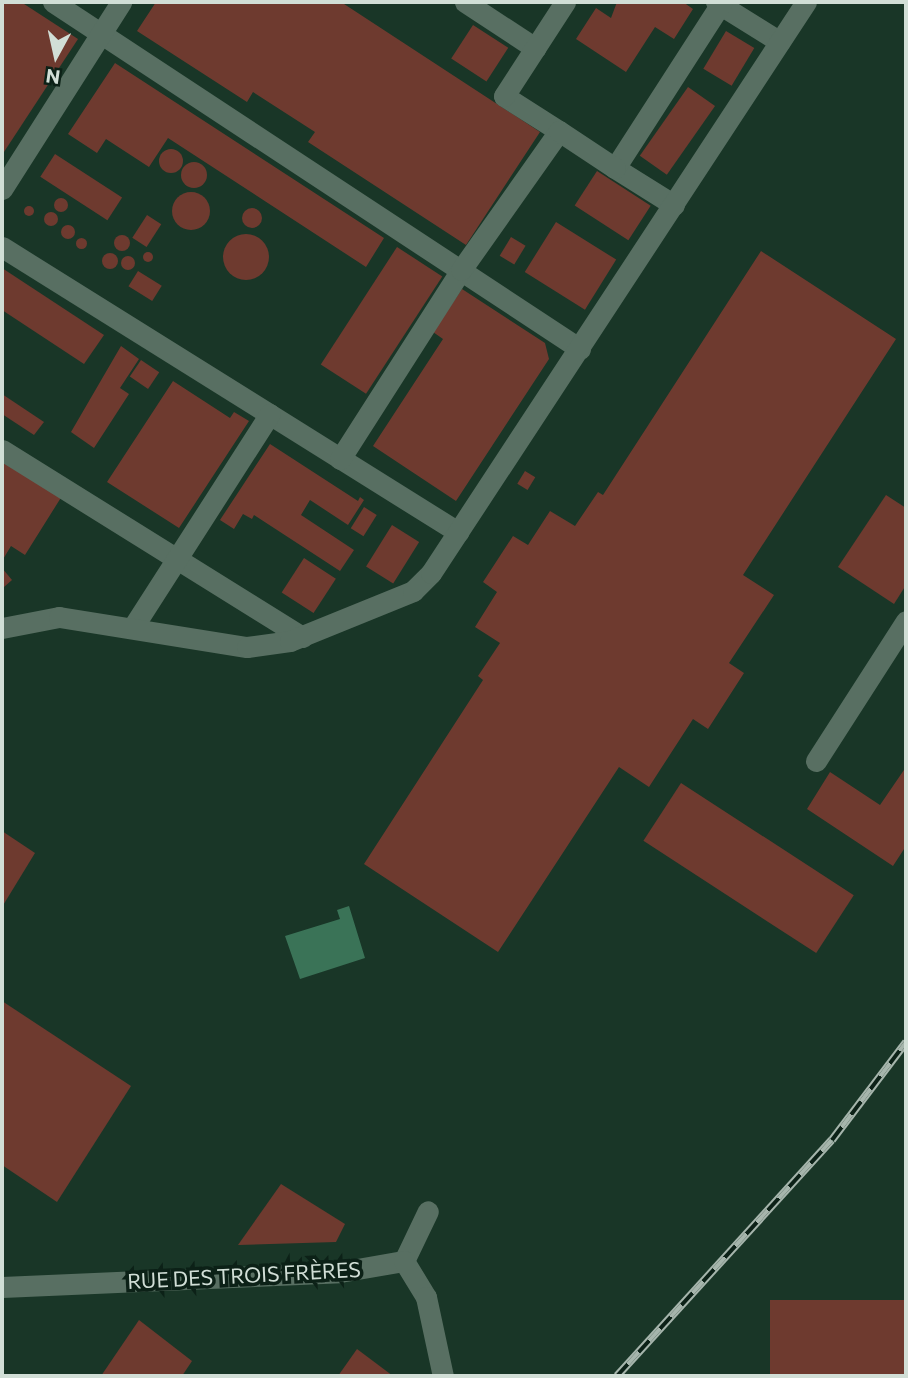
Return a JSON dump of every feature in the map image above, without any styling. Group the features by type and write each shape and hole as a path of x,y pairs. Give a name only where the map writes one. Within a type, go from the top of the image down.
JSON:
{"lane":[{"path":"53,2 580,349"},
{"path":"2,188 121,2"},
{"path":"465,2 535,48"},
{"path":"565,2 504,96 674,205"},
{"path":"2,628 60,617 247,647 302,637 413,591 458,532 806,2"},
{"path":"615,168 719,3 780,42"},
{"path":"341,459 461,270 559,131"},
{"path":"2,247 458,532"},
{"path":"133,628 270,415"},
{"path":"2,450 302,637"},
{"path":"816,761 906,621"},
{"path":"428,1211 404,1261 426,1297 443,1376"},
{"name":"RUE DES TROIS FRÈRES","path":"2,1287 340,1272 404,1261"}],"shaded area":[{"path":"2,2 906,2 906,1376 2,1376"},
{"path":"349,906 365,958 300,979 285,936 340,919 337,910"}],"building":[{"path":"2,2 21,2 78,39 2,155"},
{"path":"156,2 341,2 540,132 466,245 308,142 315,132 253,92 247,102 137,31"},
{"path":"617,2 683,2 693,9 674,39 655,27 626,72 576,39 596,8 611,18"},
{"path":"473,25 508,48 486,81 451,59"},
{"path":"726,31 754,48 732,86 703,69"},
{"path":"115,63 384,238 366,267 168,138 149,167 106,139 97,153 68,134"},
{"path":"688,87 715,106 667,175 640,156"},
{"path":"171,149 179,153 183,161 179,169 171,173 163,169 159,161 163,153"},
{"path":"55,154 122,198 107,220 40,177"},
{"path":"194,162 203,166 207,175 203,184 194,188 185,184 181,175 185,166"},
{"path":"597,171 651,206 628,240 575,205"},
{"path":"191,192 204,198 210,211 204,224 191,230 178,224 172,211 178,198"},
{"path":"58,198 64,198 68,205 64,212 58,212 54,208 54,202"},
{"path":"29,206 33,207 33,215 29,216 25,215 24,211 25,207"},
{"path":"252,208 259,211 262,218 259,225 252,228 245,225 242,218 245,211"},
{"path":"51,212 56,214 56,224 51,226 46,224 44,219 46,214"},
{"path":"147,215 161,224 147,247 132,238"},
{"path":"556,222 616,260 585,310 525,272"},
{"path":"65,225 71,225 75,232 71,239 65,239 61,235 61,229"},
{"path":"246,234 262,241 269,257 262,273 246,280 230,273 223,257 230,241"},
{"path":"122,235 128,237 128,249 122,251 116,249 114,243 116,237"},
{"path":"81,237 87,243 81,249 75,243"},
{"path":"511,237 526,246 514,265 500,256"},
{"path":"397,247 442,276 366,394 321,364"},
{"path":"761,251 896,339 743,575 774,595 729,663 744,673 708,729 693,719 649,787 619,767 498,952 364,864 483,680 478,676 500,643 475,627 497,592 483,582 513,536 528,545 550,511 575,526 598,492 603,495"},
{"path":"148,252 152,253 152,261 148,262 144,261 143,257 144,253"},
{"path":"110,253 116,255 116,267 110,269 104,267 102,261 104,255"},
{"path":"125,256 131,256 135,263 131,270 125,270 121,266 121,260"},
{"path":"2,268 104,335 84,364 2,310"},
{"path":"138,271 162,286 152,301 128,286"},
{"path":"462,289 545,343 549,359 456,501 373,446 443,339 433,332"},
{"path":"121,346 139,359 120,388 129,394 94,448 71,432"},
{"path":"141,360 159,372 148,389 130,377"},
{"path":"173,381 230,418 234,412 249,421 179,528 107,482"},
{"path":"2,394 44,422 34,435 2,414"},
{"path":"270,444 358,501 360,497 364,500 348,525 310,500 301,515 354,550 340,571 254,515 252,519 243,514 234,529 220,520"},
{"path":"2,458 62,496 25,555 11,546 2,561"},
{"path":"525,471 535,477 528,490 517,484"},
{"path":"886,495 906,508 906,585 894,604 838,567"},
{"path":"364,507 377,515 363,536 351,528"},
{"path":"392,525 419,542 393,584 366,567"},
{"path":"304,558 336,579 314,613 282,592"},
{"path":"2,568 12,580 4,587 2,585"},
{"path":"906,767 906,846 893,866 807,809 830,772 880,805"},
{"path":"681,783 854,895 816,953 643,841"},
{"path":"2,831 35,853 2,907"},
{"path":"2,1001 131,1086 57,1202 2,1165"},
{"path":"281,1184 345,1224 336,1242 238,1245"},
{"path":"770,1300 906,1300 906,1376 770,1376"},
{"path":"139,1320 192,1361 182,1376 101,1376"},
{"path":"357,1349 393,1376 338,1376"}],"railway":[{"path":"617,1376 832,1140 906,1042"}]}
